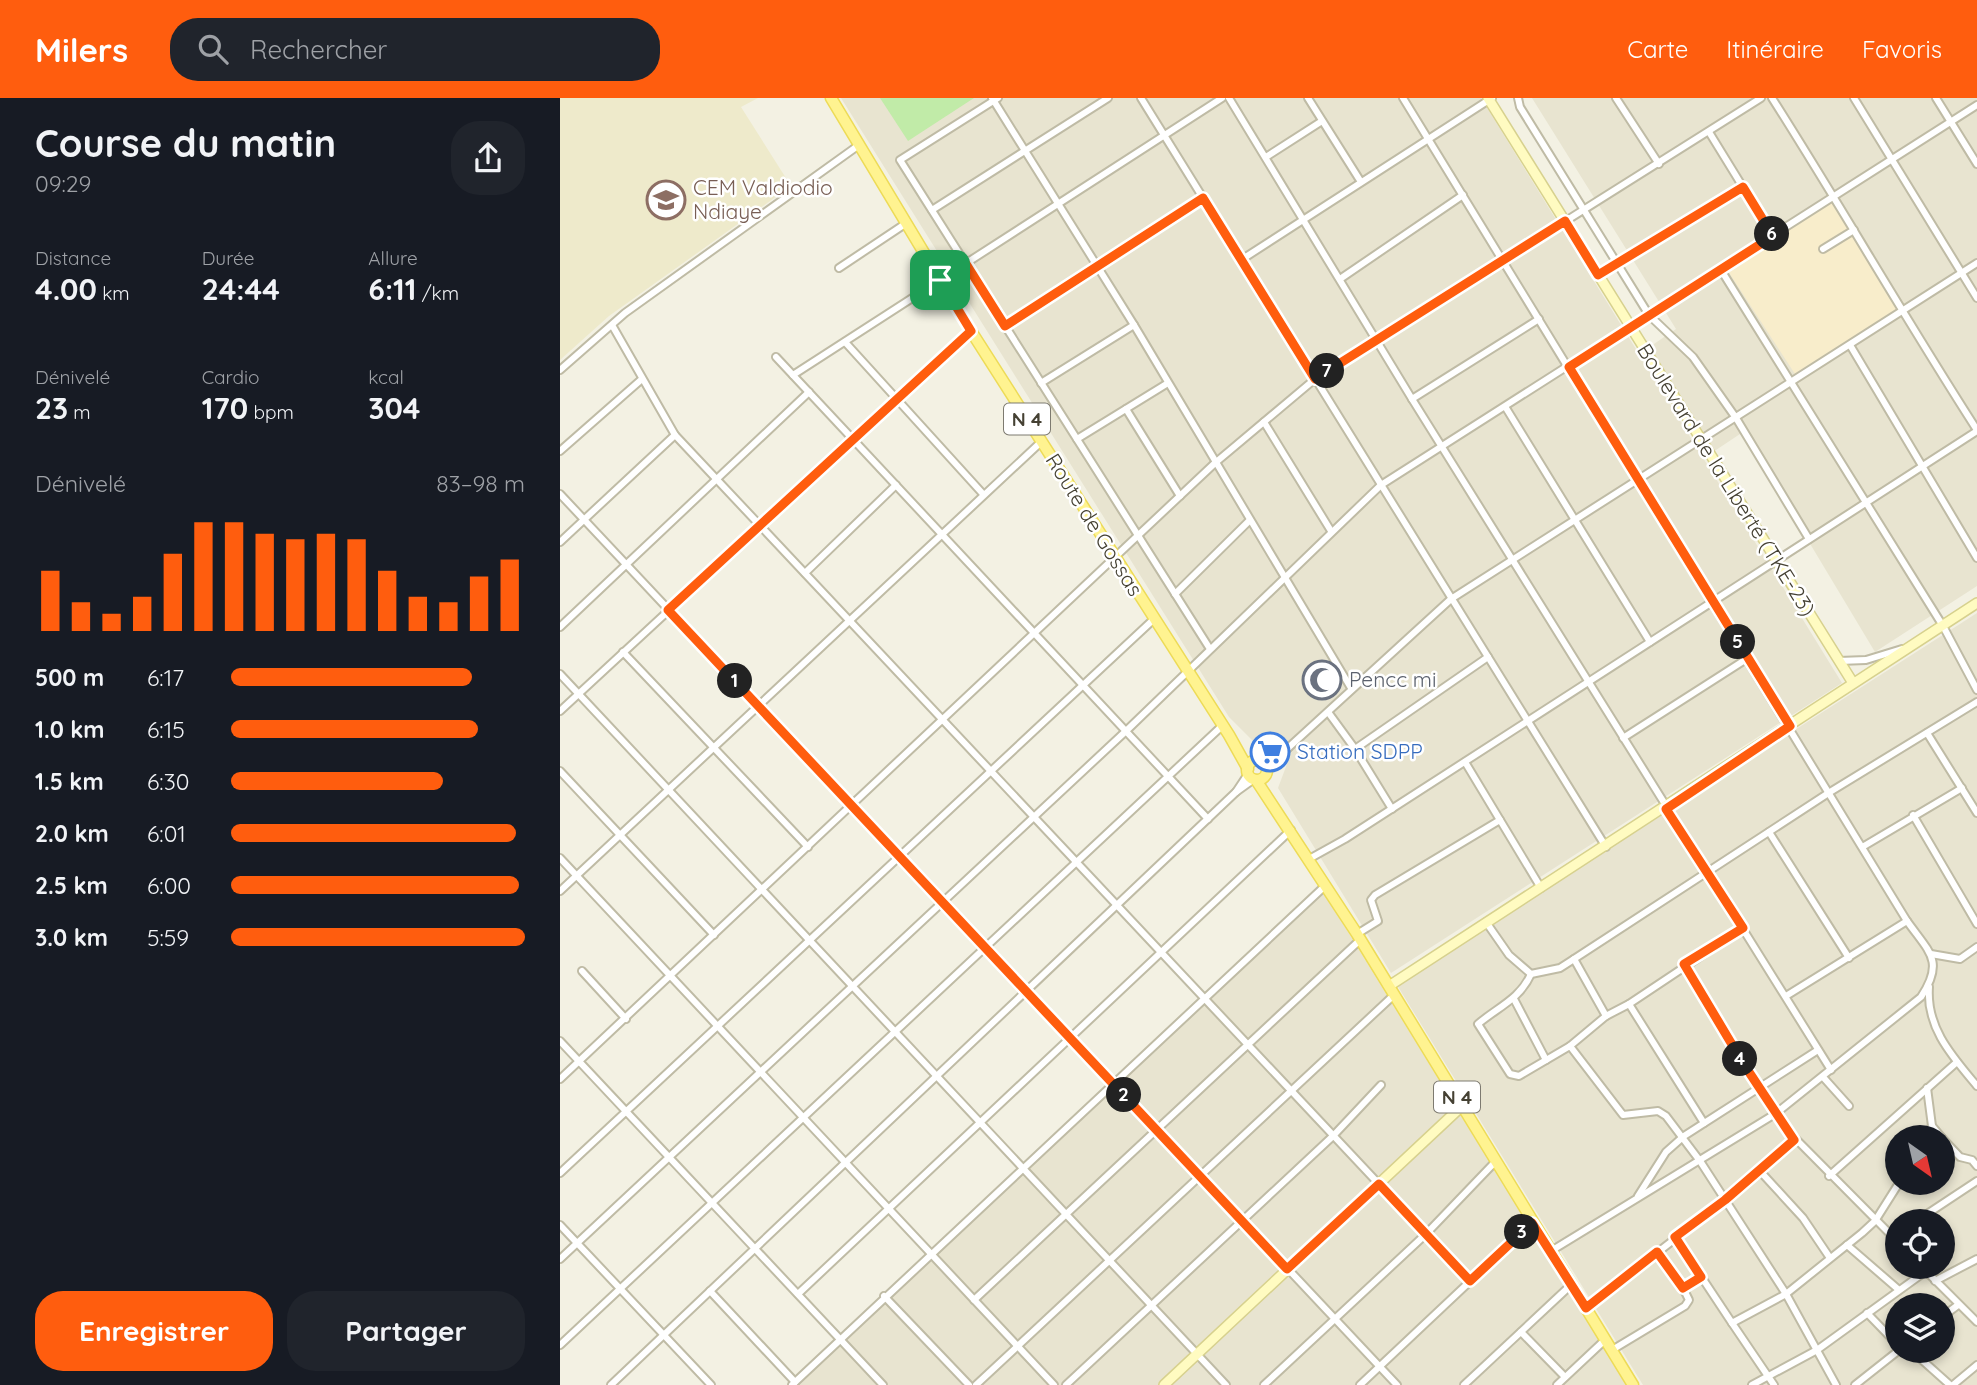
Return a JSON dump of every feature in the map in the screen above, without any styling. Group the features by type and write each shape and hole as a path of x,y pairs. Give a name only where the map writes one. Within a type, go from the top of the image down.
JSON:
{"main road":[{"name":"Route de Gossas","path":"831,98 905,224 1041,442 1222,726 1257,771"},
{"name":"N 4","path":"1257,771 1279,811 1633,1385"}],"street":[{"path":"932,211 1108,98"},
{"path":"1141,98 1606,847"},
{"path":"793,375 1222,98"},
{"path":"1229,98 1412,399 1831,1070"},
{"path":"1308,98 1361,182"},
{"path":"1403,98 1864,846 1907,921 1931,954 1935,968 1921,997 1775,1114 1551,1252"},
{"path":"1518,98 1520,107 1649,315 1684,346 1736,418 1809,539"},
{"path":"1626,98 1617,100 1659,164"},
{"path":"560,1079 1215,463 1315,379 1761,98"},
{"path":"1309,859 1528,722 1977,430 1901,311 1835,197 1772,98"},
{"path":"1854,98 1977,298"},
{"path":"1936,98 1977,163"},
{"path":"1210,649 900,160 995,99 1351,688"},
{"path":"1241,260 1490,99"},
{"name":"Boulevard de la Liberté (TKE-23)","path":"1490,99 1853,683"},
{"path":"560,1259 1126,731 1381,485 1506,408 1977,105"},
{"path":"1266,157 1322,121"},
{"path":"1709,132 1773,236"},
{"path":"560,370 612,325 859,145"},
{"path":"1598,275 1743,187"},
{"path":"1340,279 1462,195"},
{"path":"1005,326 1203,198"},
{"path":"839,268 905,224"},
{"path":"1824,249 1854,230"},
{"path":"611,1385 1257,771 1288,748 1451,599 1701,442 1977,263"},
{"path":"1721,270 1943,626 1977,690"},
{"path":"1412,399 1539,319"},
{"path":"612,325 675,435 1470,1281"},
{"path":"1041,383 1134,325"},
{"path":"560,711 894,399 971,331"},
{"path":"845,342 983,494"},
{"path":"1850,345 1977,558"},
{"path":"776,357 1208,819"},
{"path":"560,451 642,380"},
{"path":"1077,439 1168,383"},
{"path":"560,627 809,392"},
{"path":"1506,408 1650,642"},
{"path":"1126,409 1180,496"},
{"path":"1264,422 1331,531"},
{"path":"560,542 675,435"},
{"path":"560,891 799,671 1041,442"},
{"path":"805,573 896,485"},
{"path":"560,494 1396,1385"},
{"path":"1175,594 1250,520"},
{"path":"976,1385 1291,1091 1391,990 1486,922 1666,809 1977,603"},
{"path":"560,1173 1154,619"},
{"path":"1839,661 1879,657 1910,646"},
{"path":"623,652 808,847"},
{"path":"1355,748 1488,657"},
{"path":"1623,738 1748,658"},
{"path":"560,674 1226,1385"},
{"path":"1531,974 1560,968 1830,792 1977,702"},
{"path":"1328,712 1355,748 1392,809"},
{"path":"560,1345 1222,726"},
{"path":"1927,733 1977,813"},
{"path":"1465,762 1541,888"},
{"path":"560,771 714,935"},
{"path":"1864,846 1962,788"},
{"path":"1913,815 1977,923"},
{"path":"974,1300 1378,921 1371,900 1375,895 1500,820"},
{"path":"798,1294 1291,830"},
{"path":"1769,832 1849,958"},
{"path":"560,858 1054,1385"},
{"path":"709,1291 794,1383 839,1338 1326,886"},
{"path":"1786,996 1907,921"},
{"path":"1486,922 1509,955 1531,974"},
{"path":"1531,974 1525,988 1482,1021 1479,1027 1513,1077 1570,1046 1606,1016 1629,1004 1684,964 1743,928"},
{"path":"1931,954 1960,959 1977,947"},
{"path":"1574,959 1606,1016"},
{"path":"1684,964 1775,1114 1794,1140 1885,1228"},
{"path":"582,971 626,1019"},
{"path":"1929,984 1930,1016 1957,1062 1977,1086"},
{"path":"1514,999 1546,1060"},
{"path":"1629,1004 1704,1123"},
{"path":"560,1041 883,1385"},
{"path":"1570,1046 1623,1115 1658,1111 1684,1136 1786,1294 1836,1385"},
{"path":"1636,1200 1666,1152 1684,1136 1818,1050"},
{"path":"1829,1175 1957,1062"},
{"path":"1823,1077 1849,1106"},
{"path":"1066,1385 1333,1136 1381,1085"},
{"path":"1927,1088 1932,1125"},
{"path":"1164,1385 1462,1106"},
{"path":"1586,1308 1725,1200 1794,1140"},
{"path":"1955,1152 1960,1157 1974,1157 1977,1166"},
{"path":"1264,1385 1426,1234 1496,1161"},
{"path":"1759,1170 1803,1218 1830,1258"},
{"path":"1935,1209 1977,1181"},
{"path":"1732,1323 1786,1294 1875,1221 1891,1195"},
{"path":"1360,1385 1532,1223"},
{"path":"560,1225 711,1385"},
{"path":"1675,1237 1774,1385"},
{"path":"1847,1245 1899,1290"},
{"path":"1612,1350 1685,1306 1689,1300 1657,1252"},
{"path":"1935,1282 1977,1259"},
{"path":"1683,1288 1701,1277"},
{"path":"1752,1385 1817,1350 1912,1279"},
{"path":"1932,1279 1977,1322"},
{"path":"1464,1385 1572,1284"},
{"path":"884,1297 969,1385"},
{"path":"1867,1313 1885,1332"},
{"path":"1521,1332 1565,1377"},
{"path":"1557,1385 1605,1339"},
{"path":"1855,1385 1885,1361"},
{"path":"1928,1363 1955,1384 1977,1365"},
{"path":"696,1385 704,1378"},
{"path":"1864,1378 1870,1385"}],"shaded area":[{"name":"CEM Valdiodio Ndiaye","path":"560,98 758,98 741,107 791,186 609,316 560,360"},
{"path":"841,98 1481,98 1842,683 1391,973 1278,788 1287,764 1276,746 1257,745 1229,717"},
{"path":"1532,98 1977,98 1977,586 1875,652 1743,432 1713,452 1648,348 1676,329"},
{"path":"1835,201 1898,309 1795,374 1726,268"},
{"path":"1977,613 1977,1385 1643,1385 1397,985"},
{"path":"1324,893 1627,1385 796,1385"}],"green space":[{"path":"880,98 974,98 908,141"}],"place":[{"name":"CEM Valdiodio Ndiaye","path":"666,200"},
{"name":"Pencc mi","path":"1322,680"},
{"name":"Station SDPP","path":"1270,752"}],"route":[{"path":"1743,187 1773,236 1569,367 1790,726 1666,809 1743,928 1684,964 1743,1063 1794,1140 1725,1200 1675,1237 1701,1277 1683,1288 1657,1252 1586,1308 1532,1223 1470,1281 1379,1184 1287,1269 668,610 894,399 971,331 940,280 966,264 1005,326 1203,198 1315,379 1565,221 1598,275 1743,187"}]}
